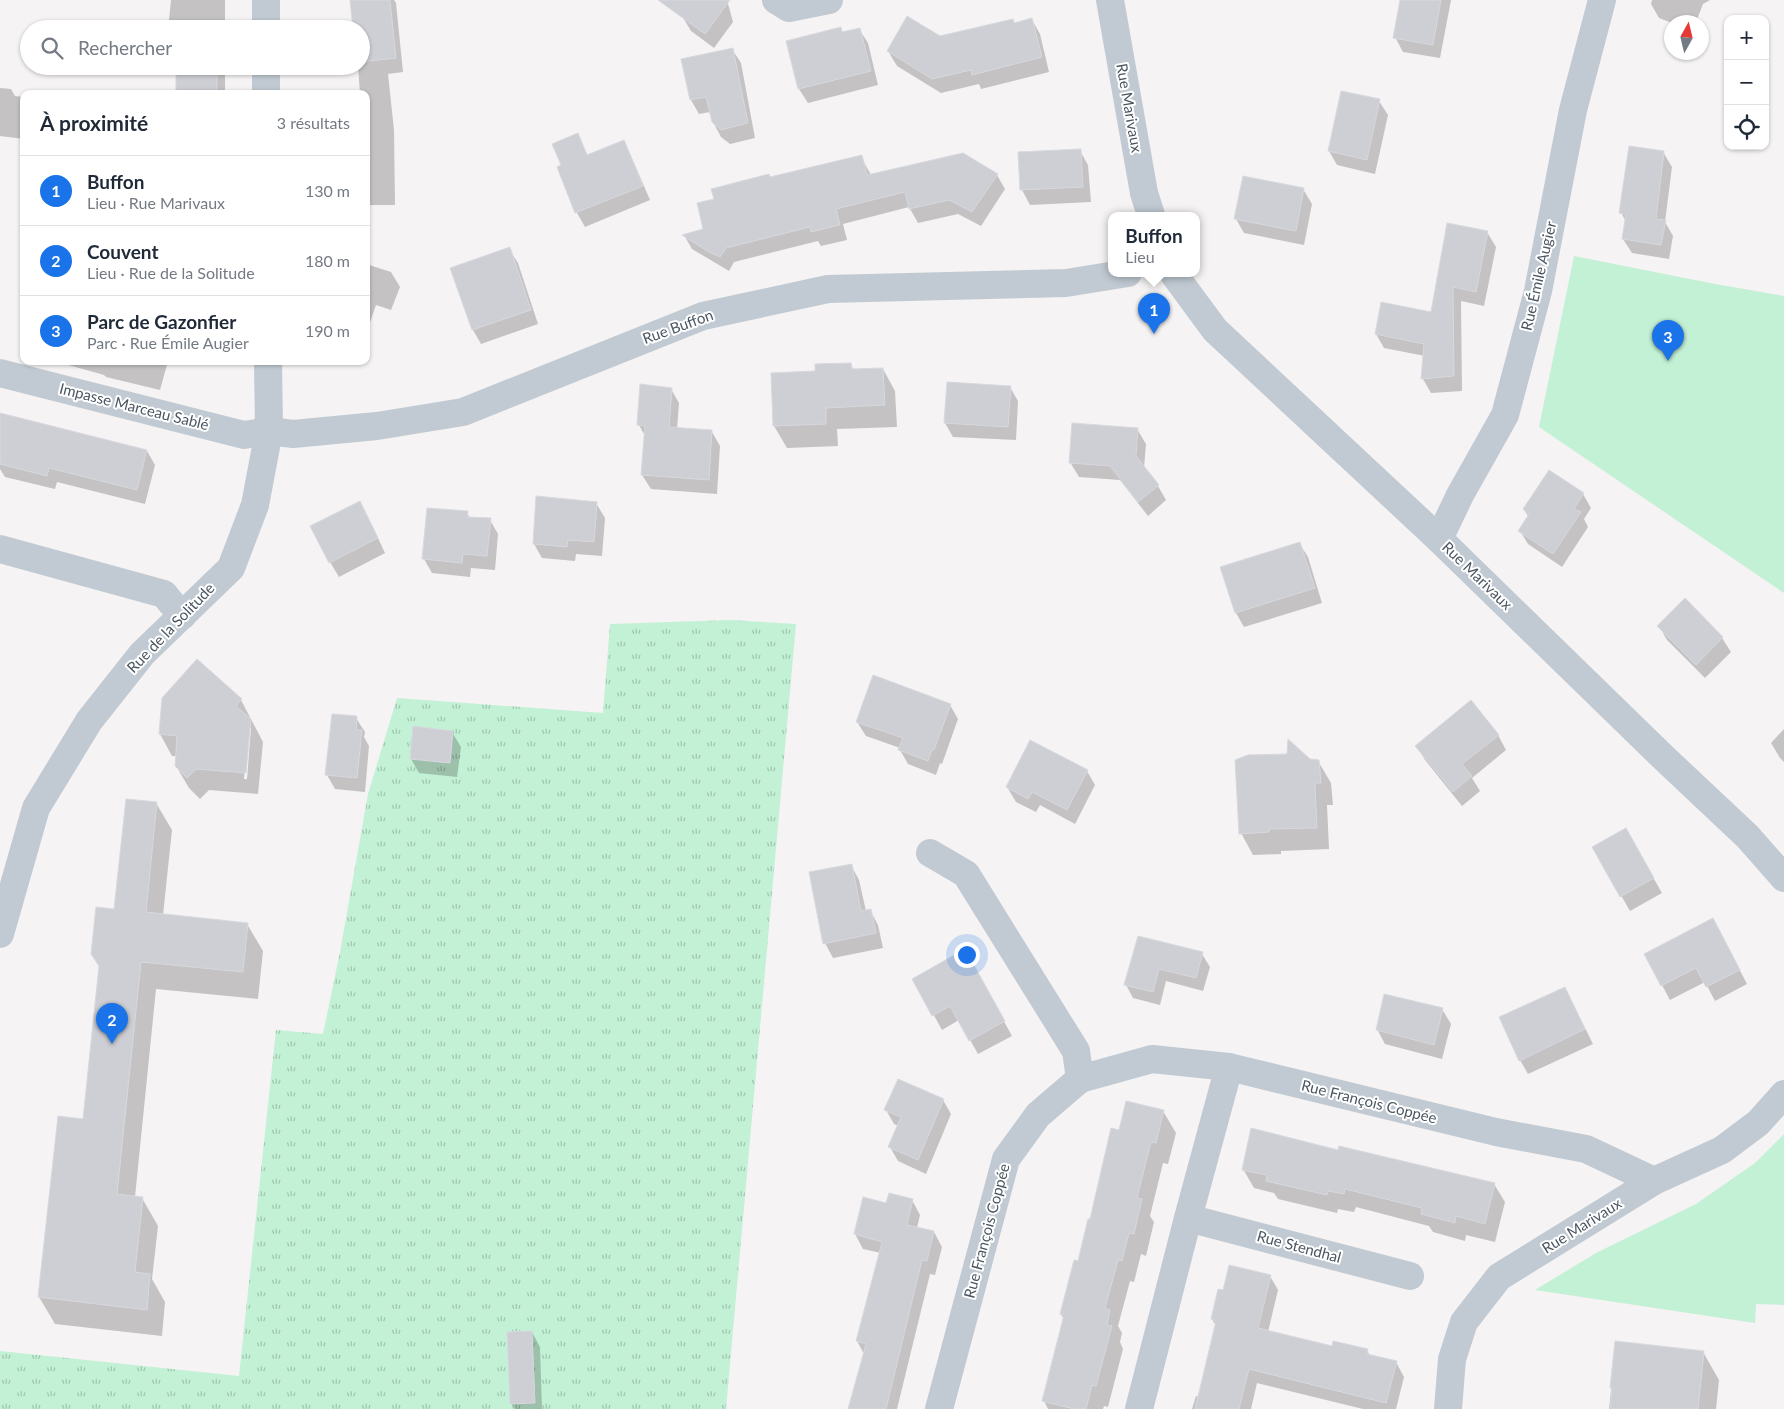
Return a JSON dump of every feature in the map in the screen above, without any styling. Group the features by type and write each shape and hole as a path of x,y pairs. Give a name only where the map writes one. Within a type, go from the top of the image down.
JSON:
{"street":[{"path":"266,0 266,20"},
{"path":"776,0 789,8 829,0"},
{"name":"Rue Marivaux","path":"1110,0 1144,193 1150,212"},
{"name":"Rue Émile Augier","path":"1439,540 1460,495 1505,415 1538,291 1574,110 1602,0"},
{"path":"266,75 266,90"},
{"name":"Rue Buffon","path":"269,431 293,434 377,426 463,412 703,316 828,289 1066,283 1108,276"},
{"name":"Rue Marivaux","path":"1176,277 1215,330 1439,540 1656,751 1748,837 1784,878"},
{"name":"Rue de la Solitude","path":"0,934 36,808 89,721 142,654 230,568 255,505 269,431 268,365"},
{"name":"Impasse Marceau Sablé","path":"0,373 244,435 269,431"},
{"path":"0,549 164,594 182,616"},
{"path":"930,853 966,874 1076,1051 1080,1079"},
{"name":"Rue François Coppée","path":"939,1409 1006,1159 1038,1115 1080,1079 1152,1059 1229,1067 1496,1132 1586,1149 1654,1181"},
{"path":"1139,1409 1229,1067"},
{"name":"Rue Marivaux","path":"1448,1409 1452,1359 1464,1322 1499,1277 1654,1181 1722,1150 1758,1123 1784,1094"},
{"name":"Rue Stendhal","path":"1188,1218 1410,1276"}],"green space":[{"path":"1574,256 1784,296 1784,593 1539,427"},
{"path":"730,620 796,624 726,1409 0,1409 0,1351 239,1376 276,1030 323,1034 340,952 368,794 397,698 603,713 610,624"},
{"path":"1784,1134 1784,1305 1756,1304 1755,1323 1535,1290 1596,1253 1696,1204 1755,1163"}],"building":[{"path":"350,0 390,0 396,58 370,61 370,20 352,20"},
{"path":"658,0 730,0 705,34"},
{"path":"1400,0 1441,0 1433,45 1393,38"},
{"path":"907,16 940,36 1013,19 1014,23 1032,18 1042,57 972,75 971,70 932,79 887,51"},
{"path":"841,27 842,32 860,28 871,71 798,89 786,41"},
{"path":"733,48 748,123 721,130 712,122 706,97 690,100 681,59"},
{"path":"176,75 217,75 217,90 176,90"},
{"path":"1341,91 1380,99 1367,160 1328,151"},
{"path":"578,133 587,155 624,140 643,186 575,213 557,167 561,165 552,144"},
{"path":"1629,146 1664,151 1656,219 1666,220 1661,245 1622,239 1626,214 1619,213"},
{"path":"1081,149 1083,187 1020,190 1018,152"},
{"path":"963,153 998,174 972,212 949,200 909,209 905,192 836,209 840,225 811,232 810,227 726,248 720,257 682,235 703,229 697,203 714,199 711,189 769,174 770,177 862,155 867,175"},
{"path":"1243,176 1304,188 1296,231 1234,219"},
{"path":"1447,223 1488,231 1476,292 1453,287 1454,376 1421,379 1424,344 1375,334 1381,302 1431,312"},
{"path":"510,247 531,310 472,330 450,268"},
{"path":"851,363 852,369 883,368 885,405 826,408 826,424 773,426 771,373 815,371 815,364"},
{"path":"947,382 1011,386 1008,427 944,423"},
{"path":"640,384 672,388 669,427 712,430 709,480 641,475 645,426 637,425"},
{"path":"0,413 147,450 137,490 49,468 47,476 0,464"},
{"path":"1072,423 1138,428 1136,456 1159,485 1138,502 1110,466 1069,463"},
{"path":"1549,470 1584,493 1574,509 1581,512 1553,554 1518,531 1529,514 1523,509"},
{"path":"536,496 597,502 594,542 568,540 567,547 533,544"},
{"path":"360,501 378,538 329,563 310,526"},
{"path":"427,508 468,511 467,517 491,518 487,556 463,554 462,563 422,559"},
{"path":"1300,542 1315,588 1235,613 1220,567"},
{"path":"1685,598 1723,637 1696,665 1657,626"},
{"path":"197,659 242,699 236,706 251,719 246,773 196,769 187,778 175,766 177,736 159,734 162,698"},
{"path":"873,675 951,704 928,761 898,750 903,738 856,722"},
{"path":"1471,700 1499,735 1462,764 1472,776 1453,792 1415,746"},
{"path":"332,714 357,716 356,730 362,730 357,778 325,775"},
{"path":"413,726 453,731 450,763 410,759"},
{"path":"1288,739 1310,759 1319,760 1321,783 1315,783 1317,828 1269,829 1269,832 1239,834 1235,760 1248,755 1287,754"},
{"path":"1030,740 1088,770 1067,810 1032,792 1028,799 1006,787"},
{"path":"126,799 157,802 146,912 248,923 243,972 141,962 117,1194 143,1197 135,1272 150,1274 147,1310 38,1297 58,1116 83,1119 99,966 91,954 96,907 114,909"},
{"path":"1626,828 1654,878 1620,897 1592,847"},
{"path":"852,864 861,911 871,909 876,933 823,944 809,872"},
{"path":"1713,918 1740,970 1706,987 1696,968 1661,986 1644,954"},
{"path":"1138,936 1203,952 1196,978 1159,969 1153,992 1124,985"},
{"path":"965,949 1005,1021 969,1041 950,1006 932,1016 912,979"},
{"path":"1565,987 1585,1029 1519,1061 1499,1017"},
{"path":"1384,994 1443,1008 1434,1045 1376,1030"},
{"path":"898,1079 944,1099 918,1160 888,1147 901,1117 884,1110"},
{"path":"1126,1101 1164,1110 1156,1143 1151,1142 1137,1198 1142,1199 1134,1234 1129,1233 1122,1261 1118,1260 1105,1308 1110,1310 1107,1325 1112,1326 1096,1386 1092,1385 1086,1409 1074,1409 1042,1401 1064,1315 1060,1314 1074,1260 1078,1261 1088,1219 1090,1219 1111,1128 1119,1130"},
{"path":"1251,1128 1338,1150 1339,1146 1495,1183 1485,1224 1456,1216 1455,1223 1421,1214 1422,1208 1345,1189 1344,1194 1328,1191 1327,1195 1266,1181 1267,1175 1242,1170"},
{"path":"889,1193 913,1199 907,1225 934,1231 927,1261 922,1260 886,1409 848,1409 866,1344 856,1341 882,1242 854,1234 863,1197 886,1203"},
{"path":"1229,1265 1271,1275 1258,1328 1332,1346 1333,1341 1368,1349 1367,1354 1397,1361 1386,1403 1249,1369 1239,1409 1195,1409 1216,1321 1211,1319 1218,1289 1223,1290"},
{"path":"532,1331 535,1403 510,1404 507,1332"},
{"path":"1615,1341 1704,1351 1698,1409 1610,1409 1612,1388 1610,1388"}],"place":[{"name":"Buffon","path":"1154,334"},
{"name":"Parc de Gazonfier","path":"1668,361"},
{"name":"Couvent","path":"112,1044"}]}
